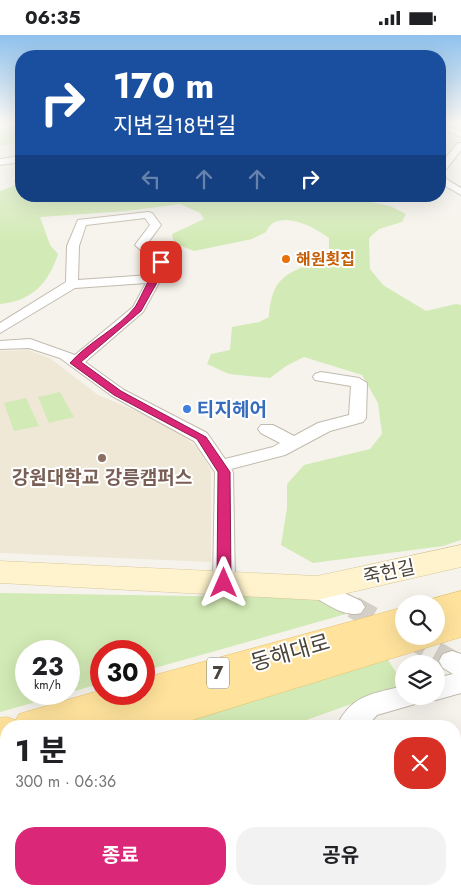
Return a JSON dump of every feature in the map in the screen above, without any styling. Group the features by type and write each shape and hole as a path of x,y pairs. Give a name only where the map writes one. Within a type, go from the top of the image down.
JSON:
{"main road":[{"path":"445,607 461,603"},
{"name":"동해대로","path":"54,720 395,623"},
{"path":"453,660 461,624"},
{"name":"동해대로","path":"139,720 395,644"}],"street":[{"path":"446,183 461,192"},
{"path":"72,284 73,246 82,222 148,215 156,225 141,245 161,262 155,279 138,309 75,363"},
{"path":"0,329 72,284 155,279"},
{"path":"0,345 30,343 65,355 118,393 201,437 224,472 224,583"},
{"path":"220,466 279,451 324,427 357,418 359,383 321,377"},
{"path":"267,429 294,443"},
{"name":"죽헌길","path":"0,572 317,587 461,556"},
{"path":"317,587 353,607"},
{"path":"445,674 453,660"},
{"path":"356,720 368,706 395,699"}],"shaded area":[{"name":"강원대학교 강릉캠퍼스","path":"28,350 50,358 98,395 166,423 197,447 211,470 211,562 0,553 0,351"}],"green space":[{"path":"15,185 15,202 371,202 390,206 406,214 402,222 379,229 369,238 370,269 383,285 426,311 456,304 461,305 461,540 443,546 313,563 281,545 287,508 287,484 304,465 370,449 382,434 378,403 362,375 304,357 286,366 270,378 229,374 207,364 211,354 230,350 232,327 259,322 269,317 271,302 280,282 287,275 329,255 329,238 306,225 287,220 278,221 271,225 266,232 252,239 194,251 174,243 172,234 204,219 200,213 180,204 127,211 40,217 50,245 58,254 54,265 44,282 30,295 0,304 0,191"},
{"path":"60,392 74,417 49,423 38,397"},
{"path":"26,398 39,426 14,431 4,403"},
{"path":"0,593 313,598 346,614 155,668 155,640 90,640 90,686 80,690 80,640 15,640 15,705 25,705 0,712"},
{"path":"383,652 395,671 395,688 307,720 168,720"}],"tunnel":[{"path":"353,607 391,628"},
{"path":"423,645 452,661"}],"place":[{"name":"해원횟집","path":"286,259"},
{"name":"티지헤어","path":"187,409"},
{"name":"강원대학교 강릉캠퍼스","path":"102,458"}],"route":[{"path":"161,262 155,279 138,309 75,363 118,393 201,437 224,472 224,583"}]}
